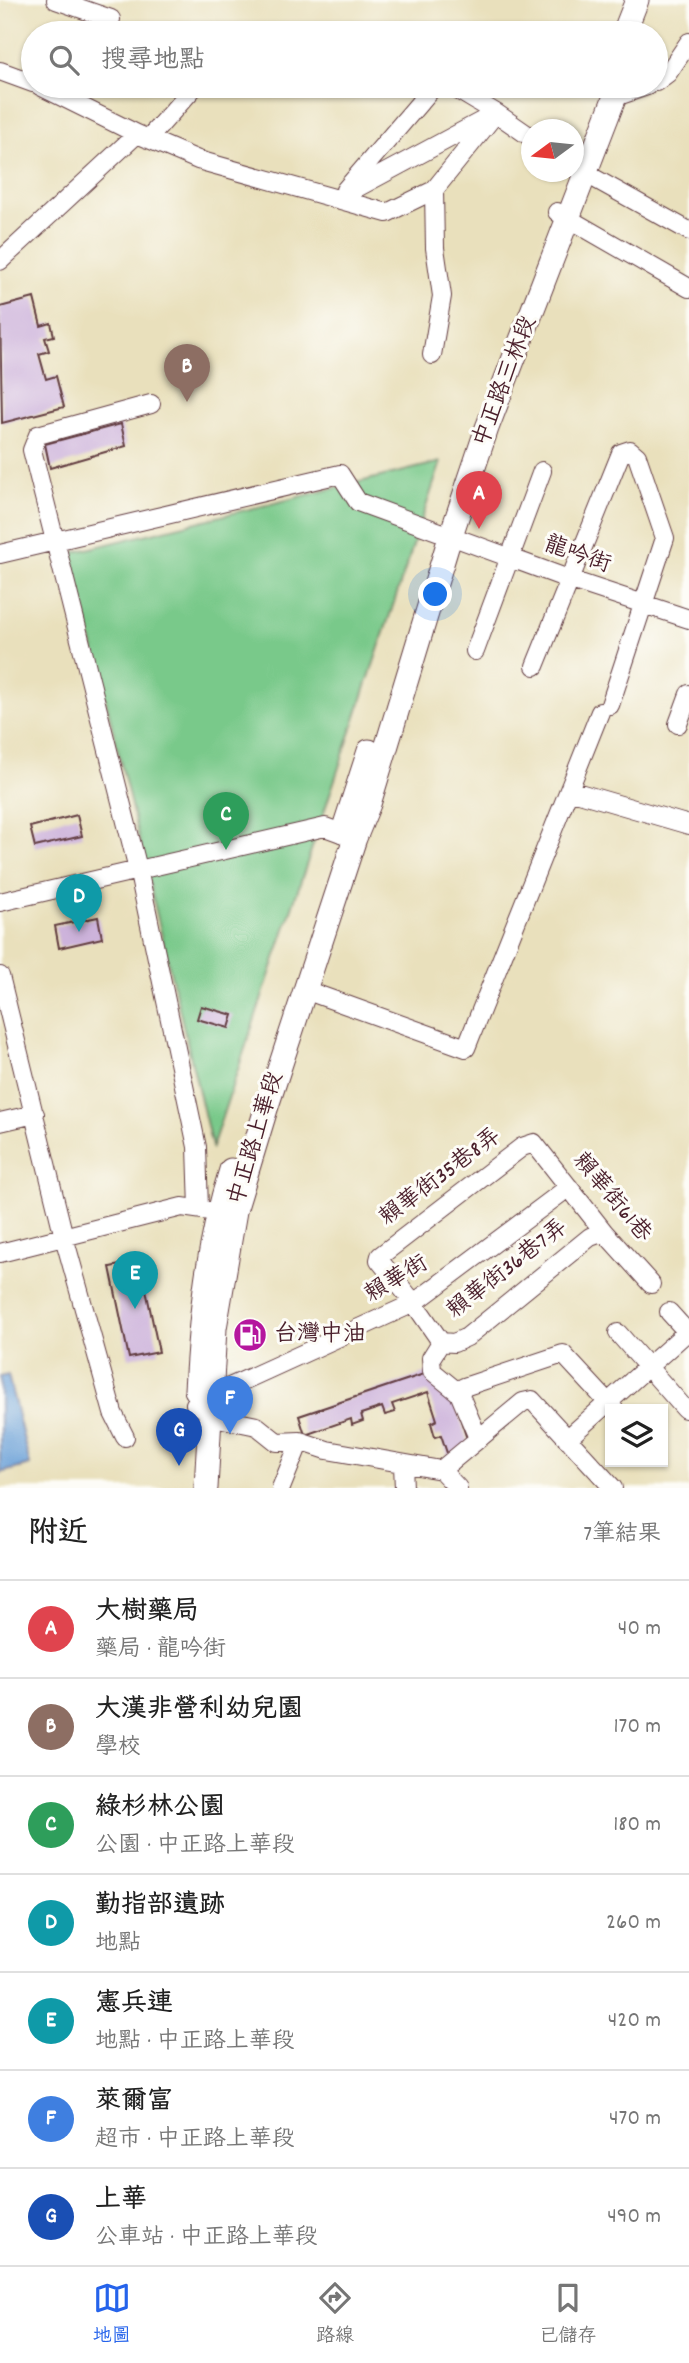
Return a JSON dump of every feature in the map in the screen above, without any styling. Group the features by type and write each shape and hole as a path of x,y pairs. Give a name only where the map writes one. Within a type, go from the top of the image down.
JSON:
{"main road":[{"path":"629,21 637,0"},
{"path":"644,21 652,0"},
{"name":"中正路三林段","path":"584,152 609,98"},
{"name":"中正路三林段","path":"360,805 446,535 487,428 572,182"},
{"name":"中正路上華段","path":"206,1488 205,1403 199,1327 217,1211 360,805"},
{"name":"中正路上華段","path":"217,1211 305,990 348,835"},
{"name":"中正路上華段","path":"191,1488 205,1403"}],"street":[{"path":"56,0 111,19"},
{"path":"668,73 689,42"},
{"path":"0,71 21,79"},
{"path":"64,98 198,160 387,213 434,190 496,113"},
{"path":"0,261 182,98"},
{"path":"338,198 425,98"},
{"path":"471,98 521,131"},
{"path":"338,198 496,113"},
{"path":"584,173 689,232"},
{"path":"432,355 442,296 435,248 434,190"},
{"path":"562,215 689,288"},
{"path":"0,1253 182,1206 217,1211 197,1147 138,869 32,450 38,435 151,404"},
{"path":"305,990 466,1048 569,790 605,708 645,603 665,538 637,456 631,450 621,453 535,666"},
{"path":"475,651 542,471"},
{"name":"龍吟街","path":"54,540 340,474 358,502 571,580 689,619"},
{"path":"0,554 54,540"},
{"path":"678,724 689,694"},
{"path":"569,790 689,825"},
{"path":"0,902 325,827 348,835"},
{"path":"0,976 64,1237 113,1413 125,1437"},
{"path":"0,1122 35,1114"},
{"name":"賴華街61巷","path":"534,1143 604,1232 651,1284"},
{"name":"賴華街35巷8弄","path":"414,1303 379,1260 380,1255 522,1147 534,1143"},
{"name":"賴華街","path":"205,1403 414,1303 569,1187"},
{"name":"賴華街36巷7弄","path":"442,1342 454,1343 467,1337 590,1237 604,1232"},
{"path":"414,1303 442,1342 431,1357 432,1371 459,1393 478,1438"},
{"path":"612,1404 647,1366 688,1333 669,1312"},
{"path":"618,1333 685,1409"},
{"path":"459,1393 464,1387 563,1354 608,1404"},
{"path":"441,1470 523,1402 532,1401 613,1488"},
{"path":"205,1403 223,1419 257,1426 277,1442 300,1441 327,1450 441,1470 458,1488"},
{"path":"567,1440 605,1410"},
{"path":"282,1488 300,1441"},
{"path":"403,1465 404,1488"}],"green space":[{"path":"441,462 212,1147 71,553"}],"water":[{"path":"8,1375 30,1465 0,1473 0,1377"}],"building":[{"path":"34,298 41,326 51,323 54,336 45,338 49,351 39,354 46,379 56,376 64,407 2,423 0,307"},
{"path":"121,424 126,446 50,468 45,444"},
{"path":"77,815 82,836 35,847 30,827"},
{"path":"98,917 102,938 59,948 55,926"},
{"path":"201,1006 233,1015 229,1028 197,1019"},
{"path":"140,1261 159,1352 129,1358 110,1267"},
{"path":"433,1371 449,1385 468,1442 449,1459 441,1435 435,1437 431,1423 437,1420 428,1392 392,1404 395,1412 385,1415 382,1407 361,1414 363,1421 352,1425 351,1419 305,1435 299,1416"}],"place":[{"name":"大漢非營利幼兒園","path":"187,402"},
{"name":"大樹藥局","path":"479,529"},
{"name":"綠杉林公園","path":"226,850"},
{"name":"勤指部遺跡","path":"79,932"},
{"name":"憲兵連","path":"135,1309"},
{"name":"台灣中油","path":"250,1335"},
{"name":"萊爾富","path":"230,1434"},
{"name":"上華","path":"179,1466"}]}
